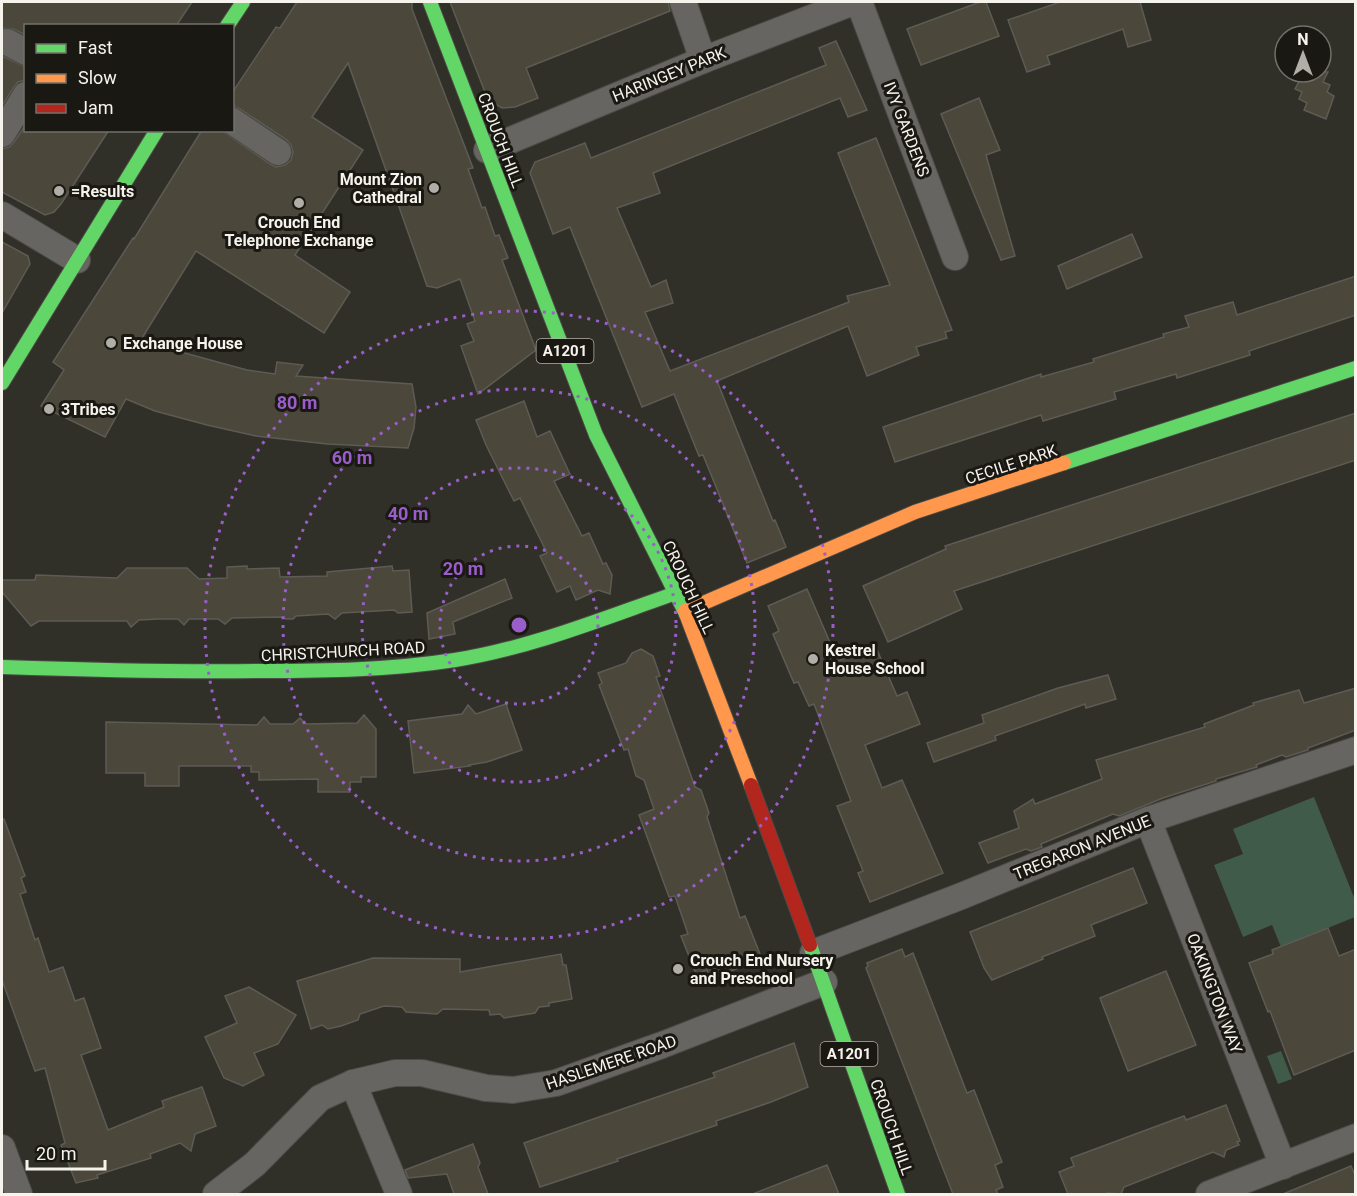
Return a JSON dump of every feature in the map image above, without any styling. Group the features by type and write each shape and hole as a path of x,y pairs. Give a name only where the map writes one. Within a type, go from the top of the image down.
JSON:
{"main road":[{"path":"228,24 243,2"},
{"name":"CROUCH HILL","path":"430,2 596,435 685,611 824,982 898,1194"},
{"path":"2,383 156,132"},
{"name":"CECILE PARK","path":"685,611 915,512 1356,368"},
{"name":"CHRISTCHURCH ROAD","path":"2,667 166,672 340,671 399,668 457,660 509,648 559,634 676,593"}],"street":[{"path":"683,2 703,60"},
{"name":"HARINGEY PARK","path":"487,150 703,60 853,2"},
{"name":"IVY GARDENS","path":"859,2 955,257"},
{"path":"2,134 24,98"},
{"path":"234,122 278,152"},
{"path":"2,214 77,260"},
{"name":"TREGARON AVENUE","path":"813,953 959,897 1148,820 1356,750"},
{"name":"OAKINGTON WAY","path":"1148,820 1283,1166"},
{"name":"HASLEMERE ROAD","path":"216,1194 255,1164 320,1098 353,1083 395,1072 422,1072 486,1088 513,1090 556,1083 662,1046 824,982"},
{"path":"353,1083 399,1194"},
{"path":"1209,1194 1356,1137"},
{"path":"2,1148 19,1194"}],"green space":[{"path":"1314,797 1355,900 1355,917 1281,947 1272,925 1243,937 1214,865 1243,854 1233,829"},
{"path":"1281,1051 1292,1079 1278,1084 1267,1056"}],"building":[{"path":"2,2 192,2 177,24 24,24 24,34 13,29 2,28"},
{"path":"297,2 412,2 412,9 473,168 468,169 482,208 485,207 495,236 499,235 508,258 502,260 536,350 478,394 461,346 474,341 467,324 475,321 460,279 437,288 427,286 348,63 312,117 363,150 295,255 350,292 324,333 196,251 142,338 170,349 247,370 275,374 277,362 303,365 296,376 412,384 416,407 414,428 408,448 327,444 256,436 155,411 126,399 105,437 41,406 64,370 53,362 201,132 224,132 276,167 285,165 291,160 293,152 287,140 234,107 234,90 276,27 280,28"},
{"path":"450,2 668,2 670,11 526,68 538,98 515,107 502,108 488,100"},
{"path":"980,2 986,2 999,36 921,65 907,29"},
{"path":"1060,2 1140,2 1151,40 1128,47 1123,29 1047,56 1050,64 1027,72 1008,20"},
{"path":"836,41 867,110 848,117 840,98 653,173 660,193 617,208 651,287 666,280 673,303 645,312 670,371 849,302 847,296 890,285 838,153 876,138 952,330 945,332 947,338 916,347 919,355 867,376 848,326 717,381 773,521 775,520 786,547 747,563 703,455 699,456 674,394 642,407 570,227 553,234 530,173 535,162 585,143 591,158 826,65 819,48"},
{"path":"2,56 24,66 24,80 18,82 2,106"},
{"path":"1298,84 1330,85 1327,92 1334,96 1326,119 1304,110 1307,103 1299,99 1302,92 1295,89"},
{"path":"979,98 1000,150 986,155 1015,256 1001,260 941,114"},
{"path":"24,127 24,132 108,132 61,204 54,212 45,215 2,192 2,149 14,142"},
{"path":"1132,234 1142,257 1067,289 1058,266"},
{"path":"2,242 28,256 30,264 2,313"},
{"path":"1356,276 1356,315 1249,351 1250,355 1177,378 1176,374 1114,392 1116,399 1043,421 1041,415 895,462 883,427 1041,374 1041,377 1094,362 1093,359 1164,337 1163,334 1189,327 1185,316 1233,302 1237,315"},
{"path":"524,401 537,437 550,431 570,474 554,481 582,536 589,533 603,564 606,563 612,575 610,594 598,590 576,600 570,586 557,592 540,556 547,553 520,498 514,501 486,445 476,420"},
{"path":"1356,413 1356,460 954,591 962,609 888,642 863,586 946,549 945,546"},
{"path":"247,566 247,569 279,568 280,577 327,576 327,572 392,566 393,571 409,570 412,612 398,613 394,610 342,613 335,619 328,614 296,616 293,619 282,617 232,618 225,624 218,619 189,619 184,625 178,619 158,619 139,620 131,627 127,621 39,621 31,626 2,592 2,580 35,580 36,575 117,578 127,568 187,568 199,579 227,578 227,567"},
{"path":"505,579 512,598 453,622 455,634 429,639 427,613"},
{"path":"807,589 838,661 875,645 897,696 907,692 920,724 865,745 882,788 902,780 943,873 870,902 858,873 863,871 837,806 851,801 814,704 809,706 798,682 794,683 773,634 779,631 768,606"},
{"path":"641,649 653,656 660,676 656,677 695,787 701,790 709,813 707,817 740,918 745,916 762,959 710,979 707,970 696,974 681,936 688,934 675,896 669,897 639,815 654,809 644,780 636,776 628,749 624,750 599,685 602,683 598,673 626,663 632,653"},
{"path":"1108,675 1116,699 1086,708 1085,704 995,736 996,740 934,762 927,743 984,723 982,715 1058,688"},
{"path":"1356,688 1356,730 1308,748 1308,750 1286,757 1282,755 1256,765 1257,767 1216,779 1216,781 1163,798 1119,816 1113,814 1041,844 1042,847 1031,851 1026,849 988,863 979,843 1019,828 1014,811 1033,799 1035,804 1102,779 1096,760 1205,727 1204,724 1254,705 1253,703 1299,690 1304,703"},
{"path":"506,704 522,750 470,766 414,773 408,721 462,714 468,705 476,714"},
{"path":"364,715 376,729 376,777 361,777 361,782 350,782 350,792 318,792 318,779 259,780 259,772 251,772 251,766 179,766 179,786 145,786 145,773 106,773 106,722 257,725 264,717 270,724 293,724 300,718 306,724 357,723"},
{"path":"4,819 25,876 21,878 26,892 20,894 35,940 38,938 49,972 63,967 75,1001 84,998 101,1048 81,1055 108,1130 164,1107 162,1101 202,1087 216,1126 195,1134 191,1151 180,1143 150,1154 151,1158 97,1175 98,1178 76,1183 61,1145 65,1143 45,1068 35,1071 2,980 2,820"},
{"path":"1133,868 1147,903 1091,925 1095,936 992,980 984,968 970,932"},
{"path":"1328,928 1339,956 1356,949 1356,1050 1294,1075 1249,963 1273,954 1272,950"},
{"path":"902,949 905,957 913,953 967,1093 974,1090 1002,1162 995,1165 1003,1187 996,1190 998,1194 953,1194 940,1161 866,968 867,963"},
{"path":"561,954 563,965 566,965 572,999 549,1003 549,1006 539,1007 535,1013 504,1018 500,1014 490,1015 489,1010 443,1009 437,1014 406,1012 402,1007 384,1006 360,1014 358,1020 341,1026 328,1029 322,1025 311,1029 297,981 373,958 460,959 460,972"},
{"path":"1166,971 1196,1045 1128,1071 1100,998"},
{"path":"249,987 296,1015 278,1044 254,1053 264,1075 243,1086 224,1078 205,1037 237,1023 225,996"},
{"path":"794,1043 808,1087 716,1121 717,1125 540,1187 524,1143 715,1077 713,1073"},
{"path":"1226,1105 1240,1141 1237,1142 1239,1145 1226,1150 1224,1157 1213,1152 1124,1187 1121,1194 1068,1194 1059,1172 1074,1166 1071,1158 1184,1116 1186,1120"},
{"path":"473,1144 480,1163 478,1167 488,1194 454,1194 447,1174 408,1178 405,1170"},
{"path":"827,1165 839,1194 755,1193"},
{"path":"1351,1166 1356,1177 1356,1194 1283,1194"}],"traffic: fast":[{"path":"228,24 243,2"},
{"path":"430,2 596,435 686,614"},
{"path":"2,383 156,132"},
{"path":"1064,463 1356,368"},
{"path":"2,667 285,671 406,666 455,660 511,648 676,593"},
{"path":"810,945 898,1194"}],"traffic: slow":[{"path":"685,611 915,512 1064,463"},
{"path":"686,614 751,785"}],"traffic: jam":[{"path":"751,785 810,945"}],"place":[{"name":"Mount Zion Cathedral","path":"434,188"},
{"name":"=Results","path":"59,191"},
{"name":"Crouch End Telephone Exchange","path":"299,203"},
{"name":"Exchange House","path":"111,343"},
{"name":"3Tribes","path":"49,409"},
{"name":"Kestrel House School","path":"813,659"},
{"name":"Crouch End Nursery and Preschool","path":"678,969"}]}
